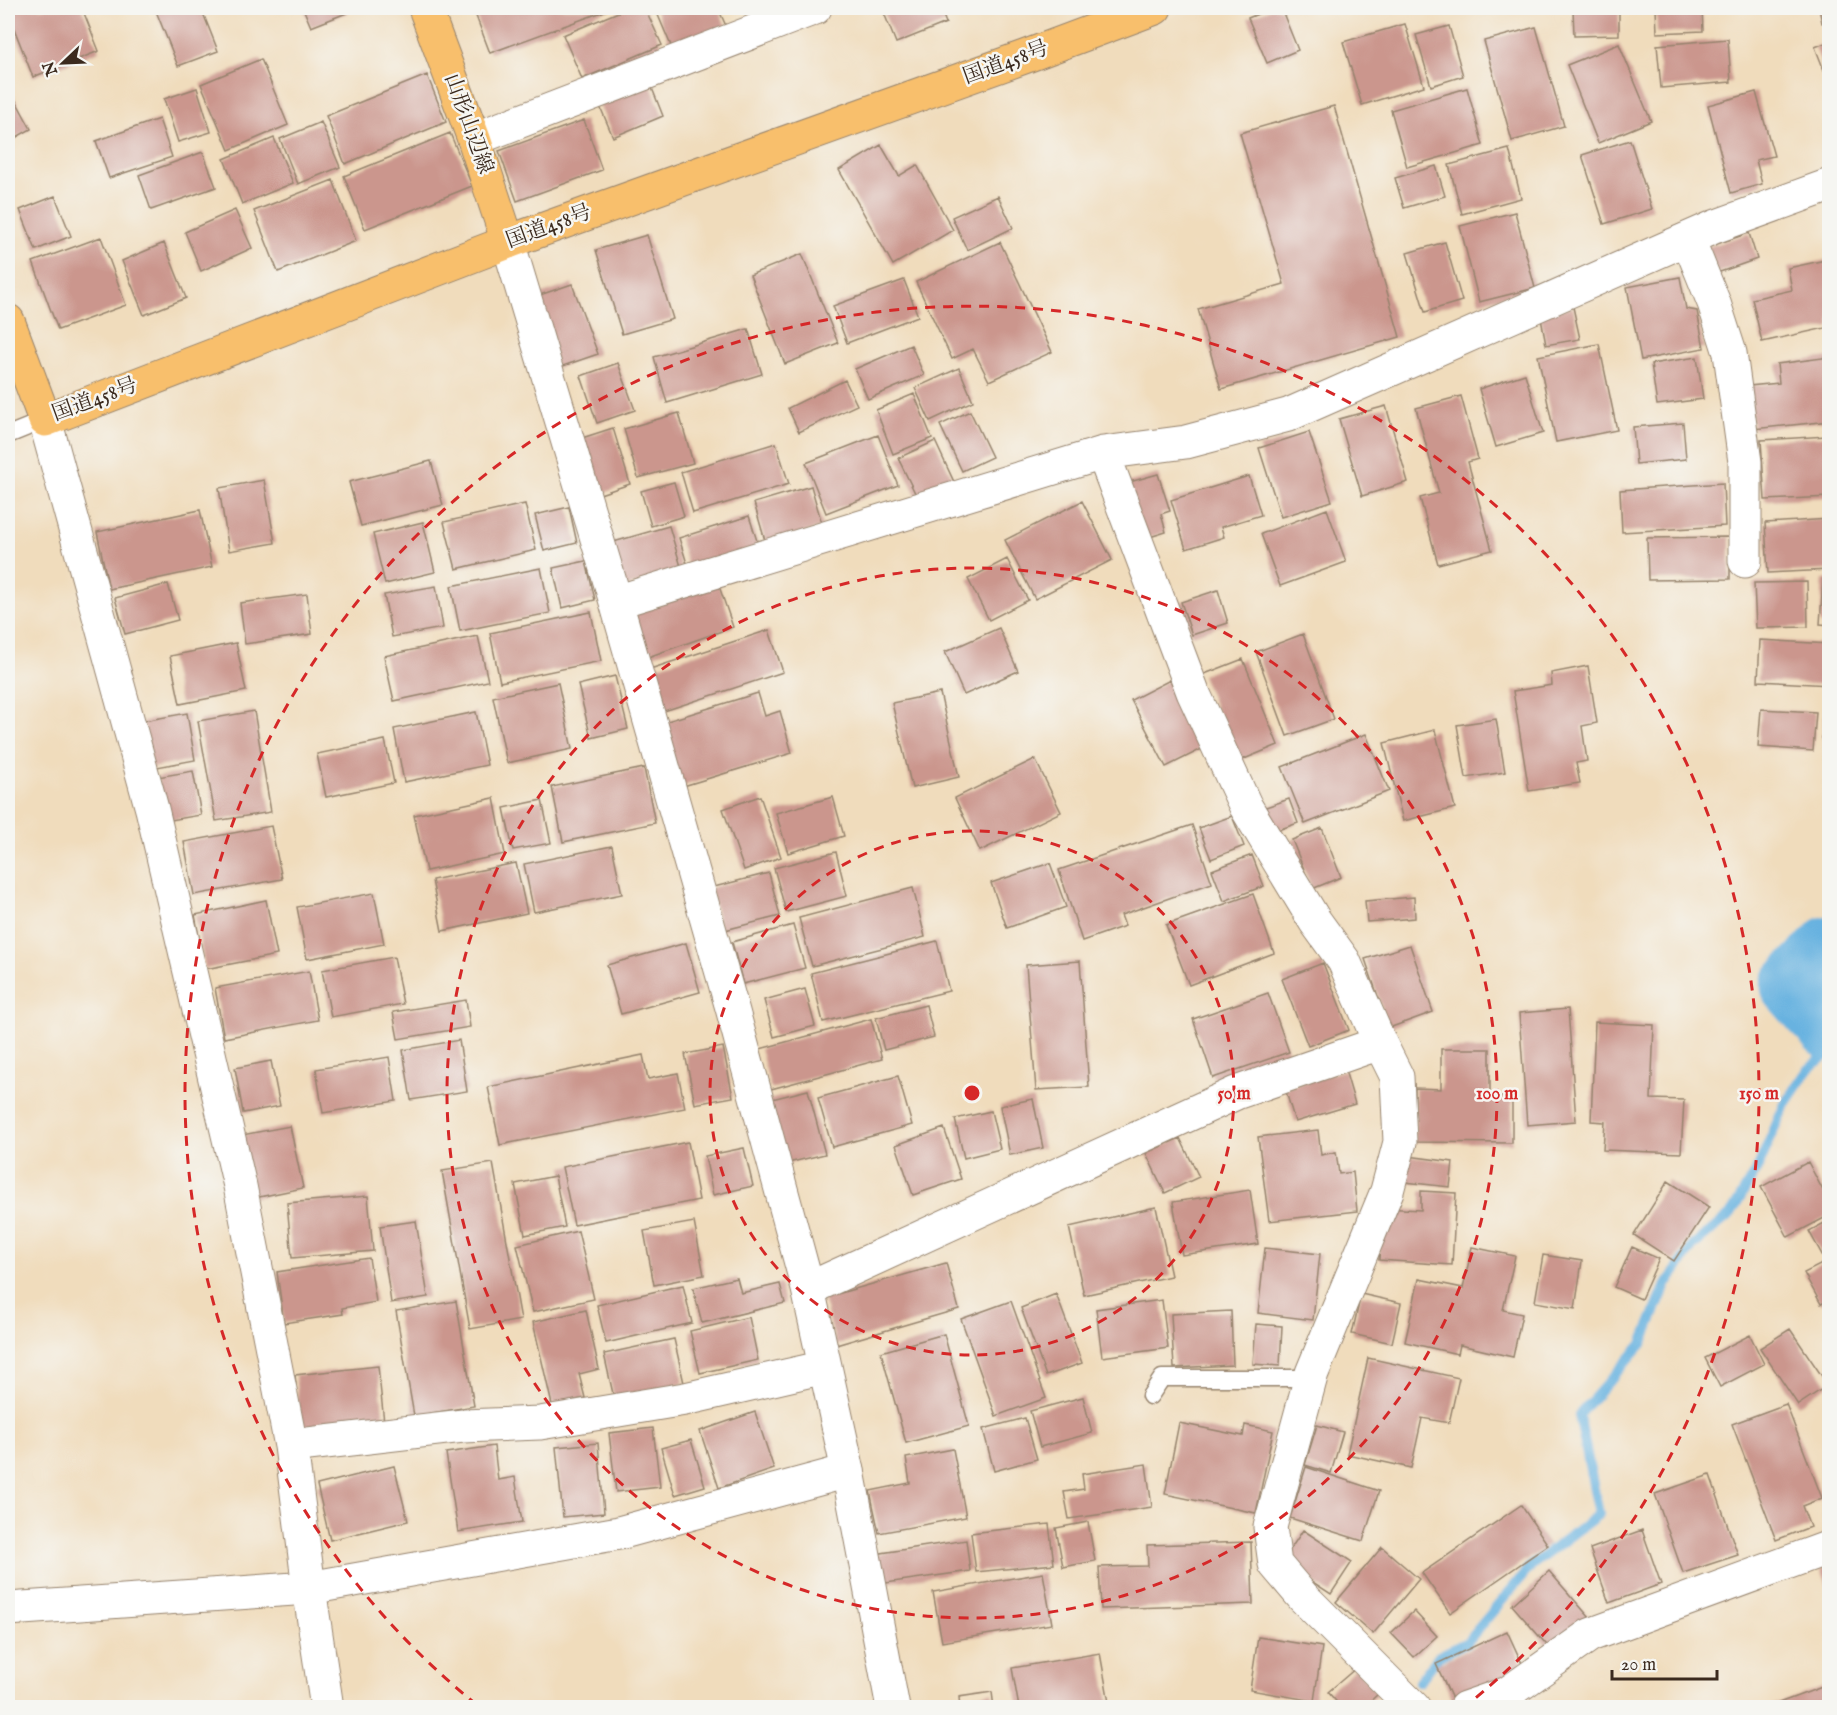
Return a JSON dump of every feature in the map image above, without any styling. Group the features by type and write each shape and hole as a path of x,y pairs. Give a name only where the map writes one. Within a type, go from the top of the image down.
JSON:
{"main road":[{"name":"山形山辺線","path":"425,8 474,139 508,242"},
{"name":"国道458号","path":"8,321 45,420 508,242 1155,8"}],"street":[{"path":"474,139 815,8"},
{"path":"616,602 1103,453 1186,442 1288,416 1714,227 1830,185"},
{"path":"1688,239 1714,303 1730,353 1745,462 1745,561"},
{"path":"508,242 616,602 732,1008 808,1289 848,1471 893,1707"},
{"path":"45,420 152,809 240,1186 291,1446 327,1707"},
{"path":"1103,453 1193,692 1246,807 1315,921 1344,961 1397,1077 1400,1142 1387,1191 1311,1378 1270,1527 1275,1564 1303,1597 1414,1707"},
{"path":"808,1289 1236,1093 1380,1043"},
{"path":"291,1446 463,1426 540,1423 685,1399 825,1367"},
{"path":"8,1609 309,1587 619,1533 848,1471"},
{"path":"1465,1707 1508,1693 1590,1635 1830,1547"}],"lane":[{"path":"8,435 45,420"},
{"path":"1150,1396 1162,1378 1311,1378"}],"building":[{"path":"8,8 82,8 99,51 33,77"},
{"path":"166,8 201,8 218,51 178,66 156,11"},
{"path":"303,8 347,8 349,12 311,27"},
{"path":"473,8 613,8 490,53"},
{"path":"628,8 645,8 662,45 582,79 563,35"},
{"path":"655,8 718,8 726,26 672,48"},
{"path":"882,8 940,8 946,23 896,43"},
{"path":"1273,8 1281,8 1298,50 1267,63 1248,18"},
{"path":"1573,8 1619,8 1619,35 1574,36"},
{"path":"1656,8 1702,8 1703,31 1657,33"},
{"path":"1819,8 1830,8 1830,22 1822,23"},
{"path":"1405,24 1424,86 1362,105 1343,42"},
{"path":"1449,26 1463,76 1431,86 1416,35"},
{"path":"1536,27 1564,126 1512,141 1484,41"},
{"path":"1728,39 1731,82 1661,88 1657,45"},
{"path":"1830,41 1830,83 1829,83 1815,47"},
{"path":"1619,44 1651,121 1598,143 1567,65"},
{"path":"261,59 288,125 229,150 201,84"},
{"path":"427,75 446,122 345,164 326,116"},
{"path":"650,83 663,116 613,137 599,104"},
{"path":"8,86 31,129 8,142"},
{"path":"197,88 211,132 178,142 164,99"},
{"path":"1467,88 1483,145 1407,167 1391,110"},
{"path":"1756,92 1774,156 1756,160 1762,184 1731,193 1708,105"},
{"path":"1334,106 1400,337 1221,389 1198,309 1284,284 1240,133"},
{"path":"159,119 172,157 109,178 96,141"},
{"path":"584,120 602,170 517,201 499,151"},
{"path":"321,122 340,167 298,184 280,139"},
{"path":"450,133 472,186 365,229 344,176"},
{"path":"274,138 293,183 242,204 224,159"},
{"path":"1630,140 1652,209 1604,224 1582,155"},
{"path":"881,145 899,176 917,165 953,230 893,265 839,170"},
{"path":"1509,149 1521,198 1462,214 1449,165"},
{"path":"203,152 216,187 151,210 139,175"},
{"path":"1436,166 1445,196 1404,208 1395,178"},
{"path":"333,180 356,241 278,272 254,211"},
{"path":"55,196 71,236 36,250 20,210"},
{"path":"998,196 1013,228 967,250 952,217"},
{"path":"235,210 252,248 201,271 185,232"},
{"path":"1515,212 1535,288 1479,302 1460,226"},
{"path":"1749,233 1757,259 1717,273 1708,247"},
{"path":"647,235 673,319 622,334 596,250"},
{"path":"101,237 126,305 58,330 33,262"},
{"path":"1000,242 1052,352 989,381 973,349 952,359 916,282"},
{"path":"1445,242 1462,301 1425,312 1407,253"},
{"path":"164,243 186,298 144,315 122,261"},
{"path":"802,254 838,343 785,364 750,275"},
{"path":"1830,259 1830,327 1762,342 1752,299 1792,290 1788,268"},
{"path":"1680,277 1686,309 1697,311 1704,348 1641,360 1627,287"},
{"path":"904,280 918,316 847,343 833,306"},
{"path":"572,284 598,354 557,368 531,298"},
{"path":"1573,307 1580,339 1546,345 1540,313"},
{"path":"748,329 762,374 667,403 654,357"},
{"path":"1599,344 1617,430 1556,442 1538,356"},
{"path":"911,345 924,375 868,399 855,369"},
{"path":"1697,357 1703,399 1657,405 1651,364"},
{"path":"1830,357 1830,421 1753,429 1749,386 1779,383 1777,364"},
{"path":"618,363 635,410 597,423 581,376"},
{"path":"959,368 973,401 930,421 915,388"},
{"path":"1525,374 1543,433 1496,447 1479,389"},
{"path":"845,380 857,405 799,432 788,408"},
{"path":"914,394 932,438 893,454 876,410"},
{"path":"1461,396 1478,459 1468,462 1492,550 1438,564 1420,498 1439,493 1416,408"},
{"path":"1386,406 1408,482 1362,496 1339,419"},
{"path":"970,411 992,457 962,471 940,425"},
{"path":"679,413 693,463 638,478 624,429"},
{"path":"1683,423 1686,459 1636,464 1633,427"},
{"path":"613,428 630,484 600,494 582,438"},
{"path":"1309,432 1332,501 1281,517 1259,448"},
{"path":"878,435 898,485 826,513 806,463"},
{"path":"1827,436 1830,497 1765,500 1761,440"},
{"path":"935,441 954,482 918,499 898,458"},
{"path":"776,443 789,484 693,513 681,472"},
{"path":"431,461 443,505 361,526 349,482"},
{"path":"1158,474 1170,511 1161,514 1166,532 1143,539 1126,483"},
{"path":"1249,476 1261,515 1221,527 1224,537 1186,549 1171,500"},
{"path":"264,480 275,543 229,551 219,488"},
{"path":"674,482 684,516 651,526 641,491"},
{"path":"1723,483 1725,526 1622,532 1620,490"},
{"path":"811,486 823,527 766,544 754,503"},
{"path":"1082,501 1112,560 1035,599 1005,540"},
{"path":"525,504 536,550 456,569 444,522"},
{"path":"569,507 577,543 544,551 535,515"},
{"path":"1327,509 1346,562 1280,586 1261,534"},
{"path":"200,510 212,567 109,589 97,532"},
{"path":"749,516 759,547 689,570 679,538"},
{"path":"1830,519 1830,570 1768,573 1765,523"},
{"path":"423,522 435,572 385,584 373,534"},
{"path":"669,526 682,570 623,588 610,543"},
{"path":"1730,537 1730,579 1648,580 1647,538"},
{"path":"1007,559 1028,600 989,620 968,579"},
{"path":"586,561 595,600 562,608 553,568"},
{"path":"541,568 550,613 460,631 451,586"},
{"path":"1823,579 1830,579 1830,625 1820,624"},
{"path":"1807,582 1808,627 1756,628 1754,583"},
{"path":"718,583 733,627 648,657 633,614"},
{"path":"168,584 178,620 125,634 115,598"},
{"path":"436,586 443,628 392,637 384,595"},
{"path":"1218,590 1228,623 1192,635 1181,602"},
{"path":"307,594 312,634 245,644 240,603"},
{"path":"591,612 601,661 500,682 490,633"},
{"path":"999,628 1018,671 964,695 945,652"},
{"path":"769,630 783,672 661,712 647,670"},
{"path":"1303,634 1334,719 1287,736 1256,652"},
{"path":"478,636 488,681 394,701 384,656"},
{"path":"1760,640 1830,644 1830,685 1758,681"},
{"path":"236,643 246,691 180,704 170,656"},
{"path":"1243,659 1278,745 1237,762 1202,675"},
{"path":"1588,666 1597,723 1582,726 1587,761 1576,763 1580,783 1529,791 1513,691 1552,685 1551,673"},
{"path":"615,676 628,729 591,738 578,685"},
{"path":"1170,680 1204,748 1166,767 1131,700"},
{"path":"558,683 572,749 507,763 493,697"},
{"path":"758,693 765,716 780,711 792,753 680,787 661,723"},
{"path":"940,693 959,777 912,788 892,703"},
{"path":"1827,698 1830,699 1830,739 1822,738"},
{"path":"1761,709 1816,712 1813,751 1758,747"},
{"path":"254,711 271,812 216,821 198,721"},
{"path":"476,712 487,765 404,782 394,729"},
{"path":"187,713 195,760 152,768 143,721"},
{"path":"1496,719 1505,772 1466,778 1457,725"},
{"path":"1435,730 1455,808 1403,821 1384,743"},
{"path":"1366,734 1389,791 1305,824 1282,767"},
{"path":"385,740 394,783 326,797 317,754"},
{"path":"1035,759 1061,812 980,851 955,798"},
{"path":"644,768 655,823 563,842 552,787"},
{"path":"193,771 201,815 165,821 157,777"},
{"path":"760,796 781,857 744,870 723,809"},
{"path":"833,797 844,836 788,853 776,813"},
{"path":"494,798 505,854 426,871 414,815"},
{"path":"1289,799 1298,823 1272,832 1263,808"},
{"path":"542,800 551,843 513,850 504,808"},
{"path":"1232,816 1244,846 1211,859 1199,828"},
{"path":"1192,825 1212,883 1121,915 1125,926 1082,941 1059,870"},
{"path":"271,826 282,879 194,895 184,842"},
{"path":"1322,828 1341,877 1312,889 1292,840"},
{"path":"612,846 622,894 534,912 524,864"},
{"path":"836,852 847,896 786,912 774,868"},
{"path":"1252,855 1264,886 1224,901 1212,870"},
{"path":"516,863 527,913 442,931 432,880"},
{"path":"1050,863 1066,907 1007,928 991,883"},
{"path":"769,873 780,916 721,931 710,888"},
{"path":"913,888 925,937 812,966 799,918"},
{"path":"374,893 384,944 307,959 297,907"},
{"path":"1253,894 1274,953 1189,985 1166,925"},
{"path":"1414,897 1415,918 1367,922 1365,901"},
{"path":"266,900 277,955 205,969 195,915"},
{"path":"793,925 805,968 743,984 732,942"},
{"path":"937,941 949,991 823,1022 811,973"},
{"path":"686,943 700,992 621,1014 607,965"},
{"path":"1410,945 1433,1012 1389,1028 1365,959"},
{"path":"394,957 403,1004 331,1017 322,970"},
{"path":"1080,961 1089,1087 1036,1090 1026,965"},
{"path":"1323,963 1349,1030 1308,1046 1282,979"},
{"path":"309,971 318,1020 224,1038 215,988"},
{"path":"805,989 815,1026 774,1037 764,1000"},
{"path":"1268,993 1289,1052 1213,1078 1193,1019"},
{"path":"466,1000 470,1027 398,1039 393,1012"},
{"path":"926,1005 934,1037 884,1050 876,1018"},
{"path":"1568,1009 1576,1121 1527,1125 1519,1013"},
{"path":"871,1019 882,1059 771,1089 760,1049"},
{"path":"1595,1022 1654,1025 1651,1099 1684,1100 1681,1153 1603,1150 1605,1122 1591,1121"},
{"path":"459,1040 467,1091 411,1100 403,1050"},
{"path":"723,1047 733,1097 695,1104 685,1054"},
{"path":"1441,1049 1490,1049 1490,1097 1512,1097 1512,1143 1415,1142 1415,1088 1441,1089"},
{"path":"643,1055 648,1079 678,1073 685,1108 500,1145 488,1087"},
{"path":"389,1057 396,1101 323,1113 316,1069"},
{"path":"271,1061 280,1106 243,1113 235,1068"},
{"path":"1345,1070 1355,1104 1295,1122 1285,1088"},
{"path":"898,1076 912,1125 832,1147 818,1098"},
{"path":"808,1090 825,1154 784,1164 768,1100"},
{"path":"1033,1099 1043,1148 1010,1155 1000,1106"},
{"path":"991,1111 1000,1149 964,1158 955,1119"},
{"path":"290,1126 303,1188 254,1198 242,1135"},
{"path":"944,1128 961,1179 913,1195 896,1145"},
{"path":"1318,1130 1321,1155 1336,1152 1339,1174 1353,1172 1357,1211 1269,1221 1258,1137"},
{"path":"1180,1138 1199,1177 1165,1193 1146,1153"},
{"path":"688,1142 699,1200 574,1225 562,1167"},
{"path":"744,1148 753,1186 713,1195 705,1156"},
{"path":"1408,1156 1453,1162 1450,1187 1405,1182"},
{"path":"1808,1162 1830,1204 1830,1215 1788,1237 1761,1187"},
{"path":"493,1163 521,1320 470,1329 442,1171"},
{"path":"555,1176 565,1227 525,1235 515,1184"},
{"path":"1668,1181 1709,1207 1674,1261 1634,1235"},
{"path":"1250,1190 1258,1244 1182,1255 1173,1202"},
{"path":"1421,1191 1456,1193 1452,1265 1379,1260 1382,1208 1421,1210"},
{"path":"368,1196 373,1251 292,1258 287,1203"},
{"path":"1156,1207 1171,1276 1084,1295 1069,1227"},
{"path":"1830,1220 1830,1300 1821,1304 1804,1273 1826,1262 1809,1231"},
{"path":"416,1221 428,1297 391,1303 380,1226"},
{"path":"694,1222 704,1275 654,1285 644,1231"},
{"path":"578,1231 594,1299 533,1312 517,1245"},
{"path":"1472,1247 1515,1256 1503,1310 1522,1314 1513,1357 1460,1345 1458,1354 1405,1342 1419,1279 1463,1288"},
{"path":"1632,1247 1659,1259 1641,1299 1614,1287"},
{"path":"1265,1248 1320,1254 1313,1320 1258,1313"},
{"path":"1543,1255 1582,1261 1575,1309 1535,1302"},
{"path":"369,1258 376,1302 342,1308 343,1314 284,1323 277,1272"},
{"path":"946,1263 959,1309 836,1345 823,1298"},
{"path":"737,1278 741,1293 780,1284 785,1303 702,1323 693,1288"},
{"path":"683,1285 692,1323 606,1343 597,1305"},
{"path":"1056,1294 1082,1363 1046,1376 1021,1308"},
{"path":"1361,1294 1401,1303 1392,1343 1352,1334"},
{"path":"1162,1300 1168,1348 1102,1357 1096,1309"},
{"path":"456,1301 474,1406 414,1416 396,1311"},
{"path":"1011,1301 1046,1398 996,1416 961,1319"},
{"path":"586,1310 599,1369 579,1374 585,1398 552,1405 533,1322"},
{"path":"1231,1311 1233,1365 1174,1368 1171,1314"},
{"path":"749,1317 758,1360 700,1373 690,1331"},
{"path":"1256,1324 1282,1326 1280,1366 1253,1364"},
{"path":"1790,1329 1828,1385 1798,1405 1760,1348"},
{"path":"944,1334 969,1426 906,1443 881,1352"},
{"path":"1750,1335 1764,1364 1720,1387 1705,1358"},
{"path":"674,1339 684,1383 614,1398 604,1354"},
{"path":"1368,1358 1459,1378 1449,1423 1422,1418 1411,1468 1347,1454"},
{"path":"378,1366 384,1422 301,1431 295,1375"},
{"path":"1083,1397 1092,1433 1040,1447 1030,1411"},
{"path":"1786,1404 1822,1498 1802,1506 1810,1527 1776,1540 1732,1424"},
{"path":"755,1412 774,1469 719,1488 700,1431"},
{"path":"1025,1418 1037,1459 994,1471 983,1429"},
{"path":"1179,1423 1243,1436 1245,1425 1273,1431 1256,1513 1165,1494"},
{"path":"1317,1425 1343,1432 1331,1473 1305,1465"},
{"path":"653,1428 660,1487 616,1492 609,1433"},
{"path":"691,1440 705,1486 675,1495 661,1448"},
{"path":"598,1443 604,1513 563,1517 556,1447"},
{"path":"494,1446 498,1480 515,1477 522,1522 458,1532 446,1453"},
{"path":"953,1449 966,1517 879,1533 870,1491 910,1483 906,1458"},
{"path":"1146,1464 1152,1507 1069,1519 1064,1492 1084,1489 1082,1474"},
{"path":"394,1466 408,1521 330,1540 317,1485"},
{"path":"1306,1467 1379,1491 1363,1541 1290,1518"},
{"path":"1710,1475 1738,1555 1683,1573 1655,1494"},
{"path":"1521,1505 1548,1545 1450,1613 1422,1573"},
{"path":"1088,1522 1095,1561 1063,1567 1056,1528"},
{"path":"1049,1524 1054,1564 976,1572 971,1533"},
{"path":"1303,1530 1352,1562 1331,1594 1282,1562"},
{"path":"1642,1530 1661,1584 1609,1603 1590,1549"},
{"path":"966,1540 970,1571 879,1584 875,1554"},
{"path":"1251,1542 1253,1604 1101,1609 1099,1567 1148,1566 1147,1545"},
{"path":"1382,1547 1419,1579 1373,1634 1336,1602"},
{"path":"1830,1566 1830,1590 1829,1590 1821,1569"},
{"path":"1549,1571 1590,1618 1552,1651 1512,1605"},
{"path":"1043,1573 1052,1624 942,1642 933,1592"},
{"path":"1414,1611 1437,1636 1414,1657 1391,1633"},
{"path":"1507,1631 1524,1668 1453,1701 1436,1664"},
{"path":"1258,1637 1322,1647 1314,1701 1250,1690"},
{"path":"1100,1653 1110,1708 1019,1708 1012,1668"},
{"path":"1356,1668 1378,1694 1363,1708 1342,1708 1328,1692"},
{"path":"1830,1684 1830,1708 1768,1708 1768,1707"},
{"path":"992,1692 994,1708 960,1708 959,1697"}],"waterway":[{"path":"1830,947 1792,986 1830,1029"},
{"path":"1419,1682 1439,1656 1467,1642 1532,1565 1599,1514 1579,1415 1642,1344 1666,1285 1693,1246 1731,1214 1759,1165 1785,1104 1807,1071 1830,1051"}]}
